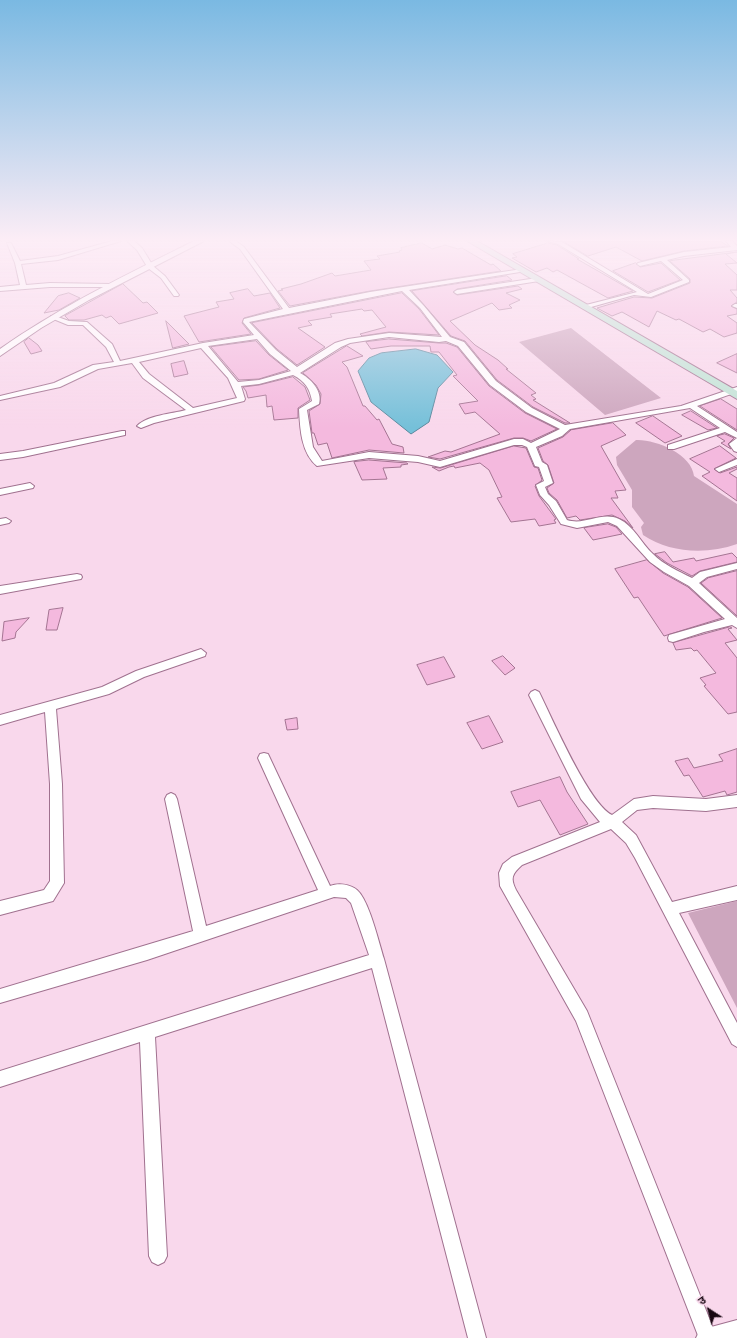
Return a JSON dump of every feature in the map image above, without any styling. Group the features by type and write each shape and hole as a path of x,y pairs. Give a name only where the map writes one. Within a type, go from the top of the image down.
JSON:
{"main road":[{"path":"578,303 734,392"}],"street":[{"path":"0,353 53,317 78,303"},
{"path":"282,303 288,311"},
{"path":"294,373 296,370 273,352 246,320 328,303"},
{"path":"418,303 447,339"},
{"path":"584,307 597,303"},
{"path":"53,317 68,324 85,323 109,346 118,363"},
{"path":"237,384 259,382 294,373 338,345 348,341 394,335 433,340 447,339 461,344 484,370 493,383 529,410 559,426 567,428 682,408 734,392"},
{"path":"0,398 57,385 85,371 118,363 134,361 203,345 260,336"},
{"path":"142,426 151,422 242,398 241,390 237,384 203,345"},
{"path":"134,361 146,376 190,409"},
{"path":"294,373 308,381 315,392 316,402 303,409 304,427 313,458 320,464 369,455 418,459 440,464 514,442 523,442 531,446 538,464 543,465 549,483 540,485 544,495 553,503 564,522 574,525 607,519 614,520 623,527 653,560 693,583 735,622"},
{"path":"690,405 737,436"},
{"path":"531,446 559,434 567,428"},
{"path":"671,448 726,429"},
{"path":"0,456 23,454 122,433"},
{"path":"737,441 733,444 737,448"},
{"path":"719,469 737,462"},
{"path":"0,492 30,486"},
{"path":"693,583 704,574 737,566"},
{"path":"0,590 77,576"},
{"path":"673,638 703,628 735,622"},
{"path":"0,720 105,691 140,674 201,653"},
{"path":"535,695 585,795 603,817 614,822 631,839 640,854 737,1039"},
{"path":"0,908 48,896 57,883 56,784 50,706"},
{"path":"264,758 327,894"},
{"path":"170,799 201,935"},
{"path":"737,801 706,805 653,802 642,803 629,808 614,822 517,861 506,870 505,876 508,887 515,901 582,1016 708,1338 737,1332"},
{"path":"0,996 97,968 327,894 345,890 353,894 359,904 377,959 477,1338"},
{"path":"669,909 737,893"},
{"path":"0,1079 377,959"},
{"path":"147,1032 158,1256"}],"shaded area":[{"path":"571,328 661,398 605,415 519,342"},
{"path":"636,440 653,442 671,449 687,461 692,468 694,476 737,504 737,544 725,548 701,551 676,549 665,546 643,535 641,527 644,523 632,507 632,490 617,465 616,457"},
{"path":"737,901 737,1008 688,913"}],"water":[{"path":"416,349 437,355 453,372 438,388 429,422 411,434 371,402 358,371 369,358 381,353"}],"building":[{"path":"52,303 70,303 59,310 44,313"},
{"path":"88,303 148,303 158,313 119,324 111,316 106,318 102,315 84,320 69,320 65,316"},
{"path":"217,303 277,303 280,308 244,318 242,323 251,334 199,342 184,316 219,307"},
{"path":"288,303 304,303 290,306"},
{"path":"350,303 413,303 439,335 389,332 362,336 360,334 386,327 372,310 364,311 362,309 330,314 332,317 308,321 312,325 298,328 325,347 297,365 277,349 252,323"},
{"path":"423,303 491,303 450,321 475,345 498,360 508,369 506,369 536,393 531,395 536,399 533,400 570,423 565,423 533,407 497,380 465,341 451,336"},
{"path":"492,303 512,303 509,305 512,308 499,310"},
{"path":"612,303 735,303 731,306 737,309 737,314 727,316 737,323 737,333 724,337 710,329 703,332 679,319 676,320 657,311 649,327 622,312 612,316 597,308"},
{"path":"166,321 189,344 173,348"},
{"path":"29,338 38,345 42,351 31,354 24,342"},
{"path":"389,339 446,343 457,347 489,386 525,413 557,429 531,441 523,438 514,438 440,459 428,457 445,451 451,452 500,434 475,412 465,414 459,404 478,401 453,376 457,375 439,352 431,352 430,346 391,346 371,349 366,342"},
{"path":"256,341 269,355 288,370 259,379 239,380 211,347"},
{"path":"347,346 363,356 342,362 347,367 363,406 365,406 377,420 379,419 392,444 403,447 404,453 369,450 332,458 327,443 318,445 314,433 312,433 309,411 320,404 321,394 316,385 303,373"},
{"path":"737,354 737,373 717,363"},
{"path":"184,361 188,374 174,377 171,364"},
{"path":"293,377 305,387 310,400 298,408 298,418 274,420 272,406 267,407 266,395 248,398 243,387 259,385"},
{"path":"721,399 737,409 737,430 700,406"},
{"path":"691,411 717,428 708,430 682,415"},
{"path":"653,416 682,436 665,443 636,423"},
{"path":"613,423 626,435 601,446 626,490 615,491 618,498 611,498 633,528 625,521 612,515 580,520 576,516 567,518 557,500 549,493 547,488 554,483 548,465 543,461 538,448 563,437 571,430"},
{"path":"725,434 734,438 728,444 731,449 721,443 725,441 717,436"},
{"path":"514,446 526,448 534,467 538,468 542,480 535,486 539,496 556,519 554,520 556,523 539,526 535,519 511,522 497,498 502,497 489,470 480,463 455,468 454,466 439,471 432,467 440,468"},
{"path":"720,446 736,458 714,469 720,473 737,467 737,469 729,473 737,478 737,501 702,476 710,472 690,459"},
{"path":"369,460 408,464 401,465 401,467 383,468 387,479 362,480 354,462"},
{"path":"608,524 616,527 622,534 593,540 584,528"},
{"path":"665,552 673,562 694,558 696,561 732,553 737,558 737,562 700,571 692,576 667,563 655,554"},
{"path":"647,560 663,573 688,587 722,618 664,636 638,597 634,598 615,569"},
{"path":"737,571 737,616 701,583 708,578"},
{"path":"63,608 57,630 46,630 49,610"},
{"path":"29,618 16,632 15,638 2,641 4,622"},
{"path":"730,627 732,628 728,629 737,640 725,643 737,658 737,712 728,714 704,686 706,685 700,678 716,673 697,650 694,651 691,648 676,650 673,643"},
{"path":"503,656 515,668 505,675 492,661"},
{"path":"444,657 455,677 427,685 417,665"},
{"path":"489,716 503,742 482,749 467,723"},
{"path":"297,718 298,729 287,730 285,720"},
{"path":"737,749 737,792 727,795 725,791 703,797 689,775 684,776 675,761 688,758 694,768 723,761 719,755"},
{"path":"560,777 567,792 588,824 560,835 540,800 518,807 511,792"}]}
